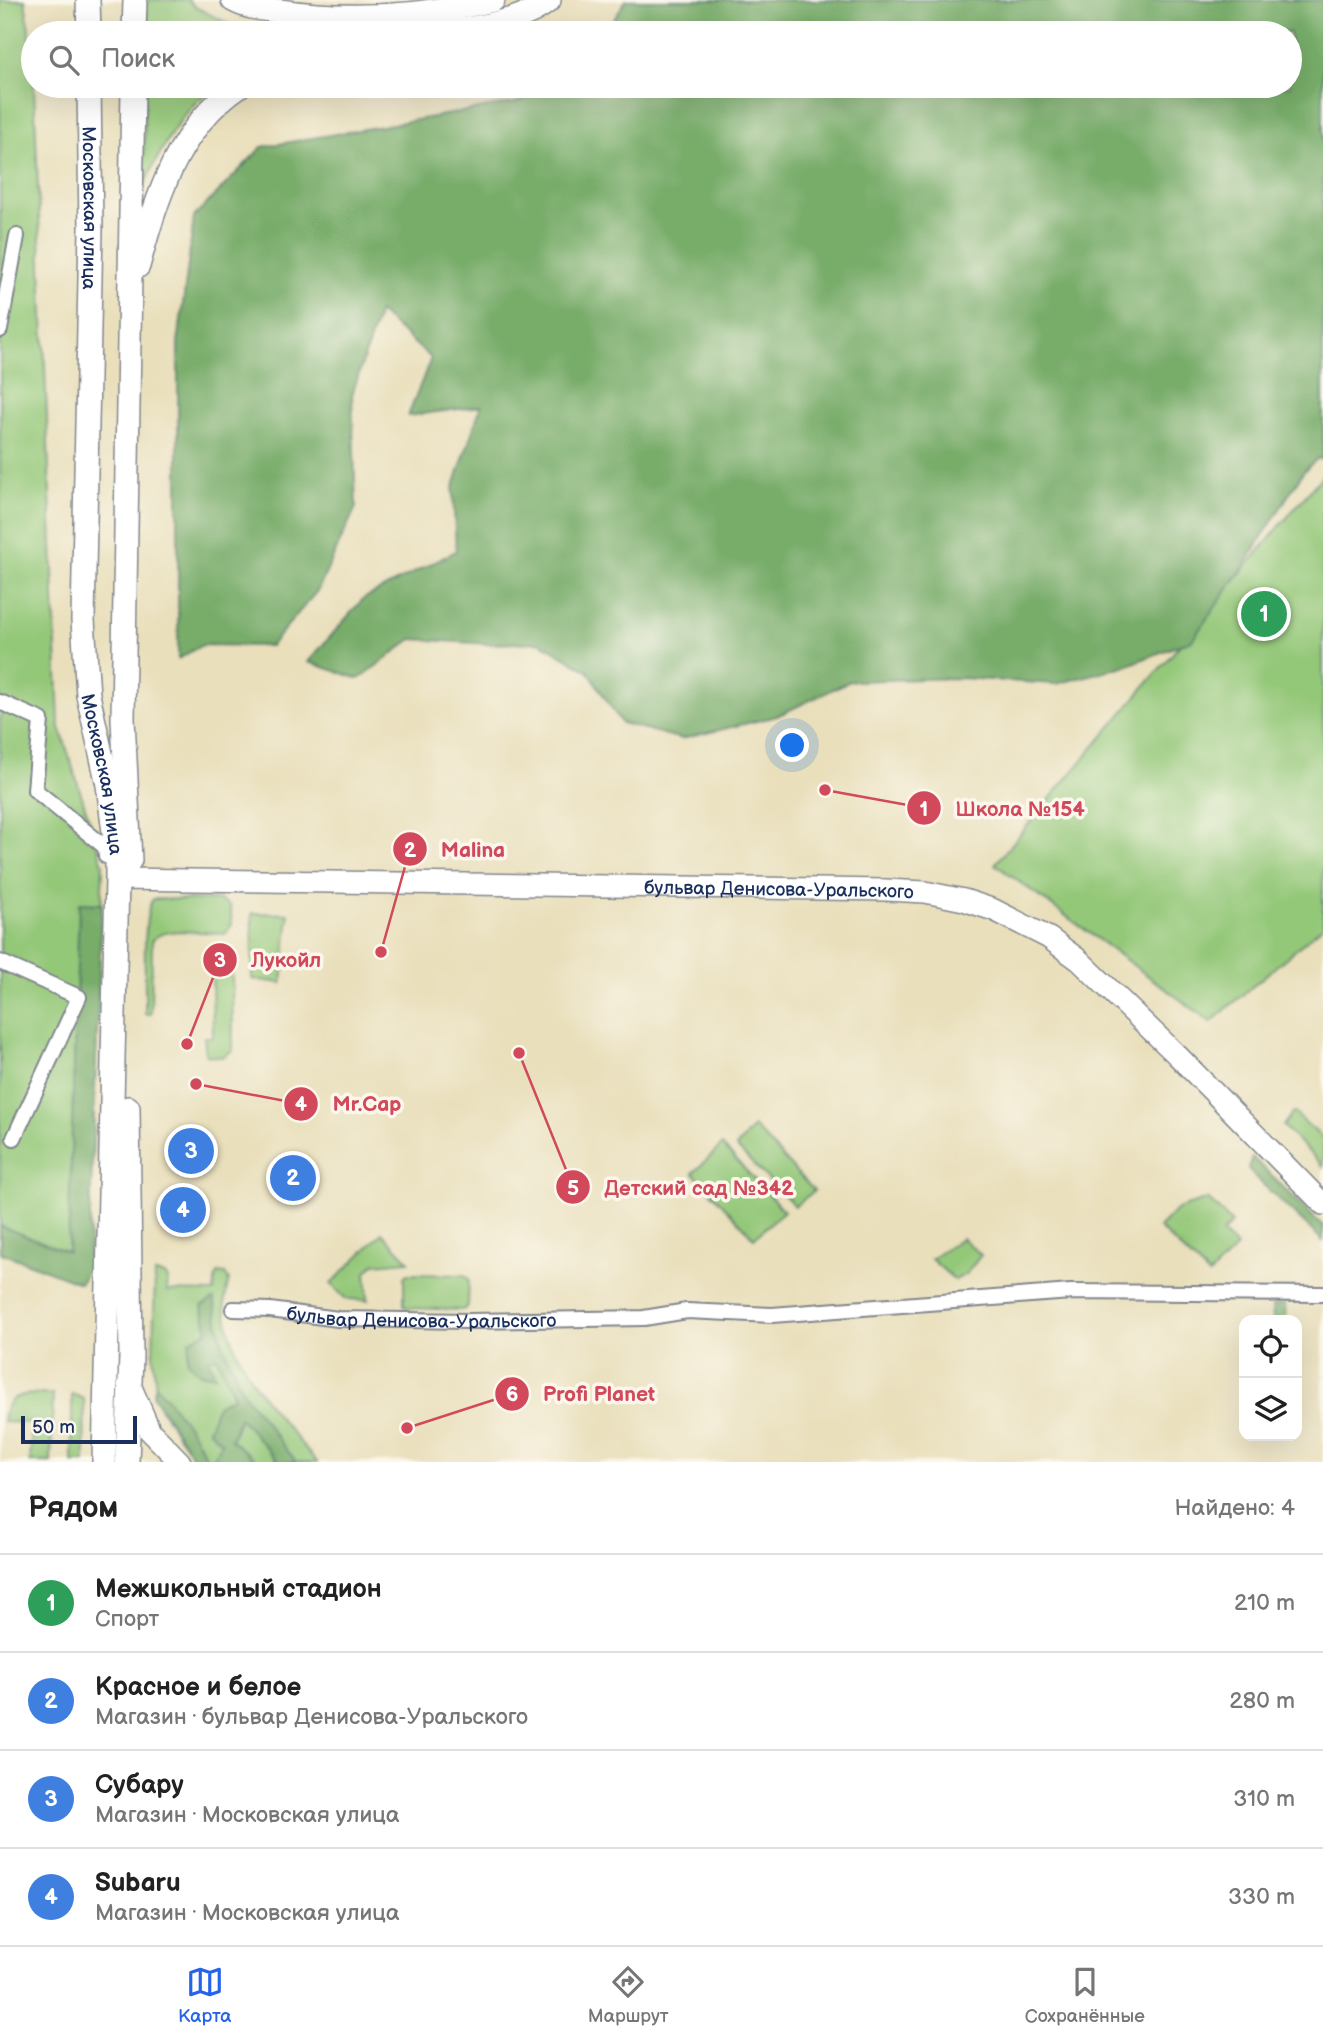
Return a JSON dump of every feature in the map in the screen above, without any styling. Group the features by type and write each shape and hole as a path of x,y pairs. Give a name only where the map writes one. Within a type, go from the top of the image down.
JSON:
{"main road":[{"path":"88,0 89,21"},
{"path":"134,21 135,0"},
{"path":"233,0 243,6 300,14 387,15 456,9 493,0"},
{"path":"503,21 541,8 549,0"},
{"name":"Московская улица","path":"89,98 91,229 83,620 85,672 108,785 117,855 124,878 130,1385 127,1462"},
{"name":"Московская улица","path":"104,1462 124,878 130,824 123,719 133,98"},
{"path":"128,299 155,204 173,160 195,126 221,98"}],"street":[{"path":"0,330 17,236"},
{"path":"0,702 41,720 35,790 104,847 106,856 117,855"},
{"name":"бульвар Денисова-Уральского","path":"124,878 549,887 874,890 925,892 964,900 1021,922 1079,960 1177,1055 1323,1204"},
{"path":"0,962 79,997 14,1138"},
{"name":"бульвар Денисова-Уральского","path":"233,1309 270,1310 338,1319 482,1321 644,1318 687,1311 772,1315 1070,1292 1323,1294"},
{"path":"105,1381 130,1385 150,1431 180,1462"}],"green space":[{"path":"0,0 25,0 28,21 21,21 21,98 34,98 59,724 103,864 88,1268 80,1283 0,1252"},
{"path":"147,0 189,0 195,7 223,21 147,21"},
{"path":"626,0 1323,0 1323,460 1318,458 1303,472 1244,566 1192,640 1128,665 1056,684 962,678 850,681 777,716 682,739 621,723 588,671 540,642 490,644 412,639 359,679 308,662 363,599 456,551 453,489 481,406 408,416 431,358 379,312 352,395 356,507 318,590 270,646 202,645 178,659 178,343 194,217 262,147 518,102 527,98 1302,98 1302,21 613,21"},
{"path":"145,98 201,98 164,145 143,187"},
{"path":"1323,475 1323,926 1211,1022 995,864"},
{"path":"153,899 219,900 230,906 232,924 225,934 175,931 157,936 152,941 151,1014 145,1014 145,936 149,907"},
{"path":"79,903 102,904 88,1268 80,1283 0,1252 0,1226 68,1252"},
{"path":"252,913 289,914 282,983 252,979"},
{"path":"212,967 232,969 233,1050 222,1057 206,1055 204,1037 213,1037"},
{"path":"1293,1112 1323,1138 1323,1166 1283,1126"},
{"path":"754,1127 814,1191 795,1206 736,1147"},
{"path":"722,1145 784,1211 754,1238 693,1173"},
{"path":"1252,1157 1323,1226 1323,1241 1255,1177 1248,1168"},
{"path":"1208,1199 1232,1223 1222,1233 1237,1247 1209,1275 1159,1228 1177,1209"},
{"path":"382,1233 409,1261 374,1264 366,1272 368,1300 346,1299 331,1284"},
{"path":"962,1238 981,1255 966,1274 955,1280 931,1259"},
{"path":"155,1273 165,1275 168,1279 167,1291 214,1292 218,1273 225,1274 229,1280 225,1307 229,1330 237,1351 259,1391 317,1462 203,1462 178,1436 157,1403 153,1355"},
{"path":"408,1274 464,1275 469,1279 468,1306 463,1310 407,1308 404,1305 404,1277"},
{"path":"214,1299 222,1343 244,1394 296,1462 279,1462 240,1418 231,1440 256,1462 211,1462 222,1442 208,1430 218,1404 234,1397 217,1357 208,1359 215,1376 199,1373 187,1361 190,1340 208,1331 202,1306"},
{"path":"1285,1304 1286,1315 1273,1315 1272,1306"},
{"path":"156,1385 189,1427 209,1462 196,1462 153,1395"},
{"path":"53,1394 51,1462 30,1462 32,1423 3,1422 5,1411 8,1404 19,1396"},
{"path":"72,1394 84,1399 85,1462 72,1462"}],"place":[{"name":"Межшкольный стадион","path":"1264,614"},
{"name":"Школа №154","path":"825,790"},
{"name":"Malina","path":"381,952"},
{"name":"Лукойл","path":"187,1044"},
{"name":"Детский сад №342","path":"519,1053"},
{"name":"Mr.Cap","path":"196,1084"},
{"name":"Субару","path":"191,1151"},
{"name":"Красное и белое","path":"293,1178"},
{"name":"Subaru","path":"183,1210"},
{"name":"Profi Planet","path":"407,1428"}]}
